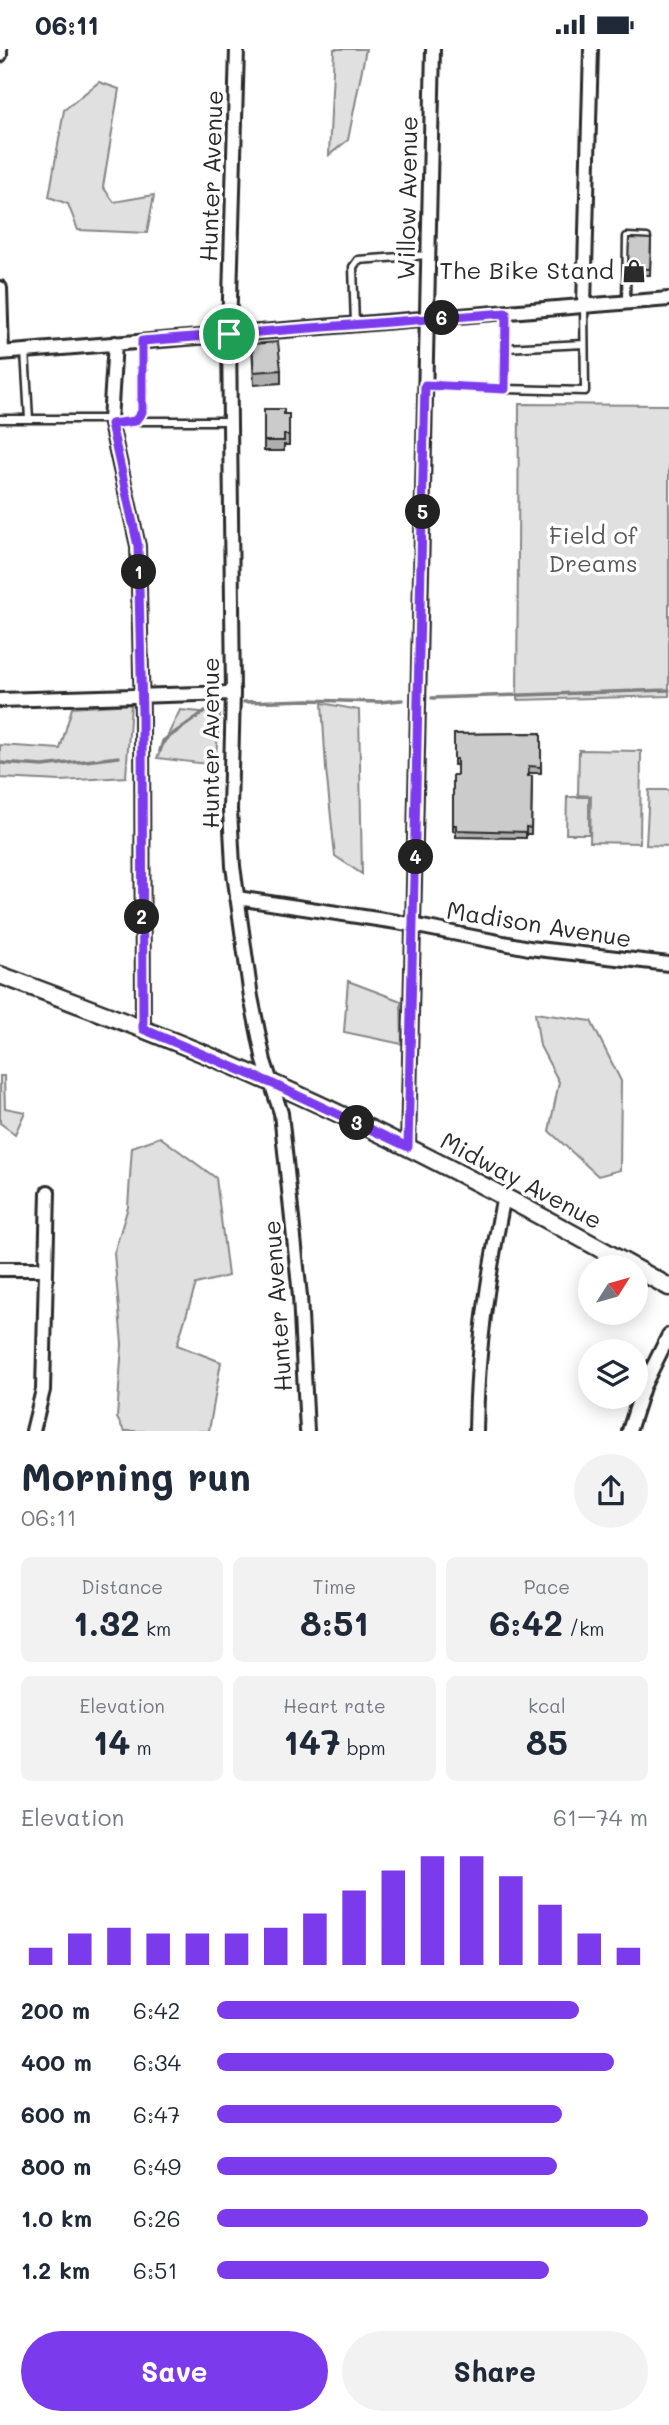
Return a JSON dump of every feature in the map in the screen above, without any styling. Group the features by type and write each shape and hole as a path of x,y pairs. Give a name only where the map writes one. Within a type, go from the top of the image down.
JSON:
{"street":[{"path":"0,49 0,55"},
{"name":"Hunter Avenue","path":"237,49 229,334 233,693 230,810 233,866 251,997 264,1061 281,1113 286,1153 300,1296 307,1431"},
{"name":"Willow Avenue","path":"408,1147 433,49"},
{"path":"584,305 591,49"},
{"path":"0,288 1,353 669,299"},
{"path":"115,343 111,421 138,546 143,1029"},
{"path":"0,700 233,693"},
{"name":"Madison Avenue","path":"237,898 412,925 529,948 669,964"},
{"name":"Midway Avenue","path":"0,975 143,1029 271,1083 408,1147 611,1255"},
{"path":"33,1431 43,1390 48,1192"},
{"path":"476,1431 481,1324 487,1277 504,1196"},
{"path":"0,1269 46,1269"},
{"name":"Midway Avenue","path":"648,1276 669,1287"},
{"path":"629,1431 643,1387 669,1335"}],"lane":[{"path":"626,302 627,237 647,238"},
{"path":"355,324 353,267 358,260 428,255"},
{"path":"425,385 585,391 584,305"},
{"path":"505,389 506,313"},
{"path":"135,421 142,412 142,341"},
{"path":"505,348 584,344"},
{"path":"26,351 29,419"},
{"path":"0,419 230,421"}],"green space":[{"path":"334,49 366,49 348,140 329,155"},
{"path":"99,82 119,89 103,187 114,202 154,195 147,233 78,230 68,204 49,197 64,110"},
{"name":"Field of Dreams","path":"519,404 669,405 669,696 517,700"},
{"path":"322,703 359,710 362,874 335,856"},
{"path":"131,704 126,777 61,781 0,778 0,745 60,749 72,708"},
{"path":"180,710 220,714 215,765 157,758"},
{"path":"579,750 641,751 640,843 590,842 591,796 578,795"},
{"path":"649,790 669,790 669,846 646,845"},
{"path":"567,797 589,797 589,834 566,834"},
{"path":"348,981 401,1001 402,1044 344,1032"},
{"path":"535,1013 591,1021 621,1081 620,1170 598,1176 549,1131 559,1082 540,1046"},
{"path":"0,1076 4,1076 5,1108 25,1112 15,1134 0,1123"},
{"path":"160,1137 216,1178 228,1276 196,1284 177,1345 221,1362 209,1431 124,1431 117,1418 122,1344 114,1253 128,1207 132,1147"}],"building":[{"path":"629,238 651,239 650,269 628,268"},
{"path":"278,342 281,370 254,372 252,344"},
{"path":"264,409 284,409 284,414 289,414 289,435 284,435 284,441 264,441"},
{"path":"541,733 541,767 529,766 528,776 532,776 531,828 526,827 526,832 456,830 456,825 453,825 453,775 457,775 454,734"}],"waterway":[{"path":"432,698 669,690"},
{"path":"244,702 402,700"},
{"path":"160,751 163,741 214,705"},
{"path":"0,763 43,766 119,757"}],"place":[{"name":"The Bike Stand","path":"634,271"}],"route":[{"path":"506,313 505,389 425,385 408,1147 271,1083 143,1029 142,715 138,546 111,424 135,421 142,412 142,341 229,334 506,313"}]}
